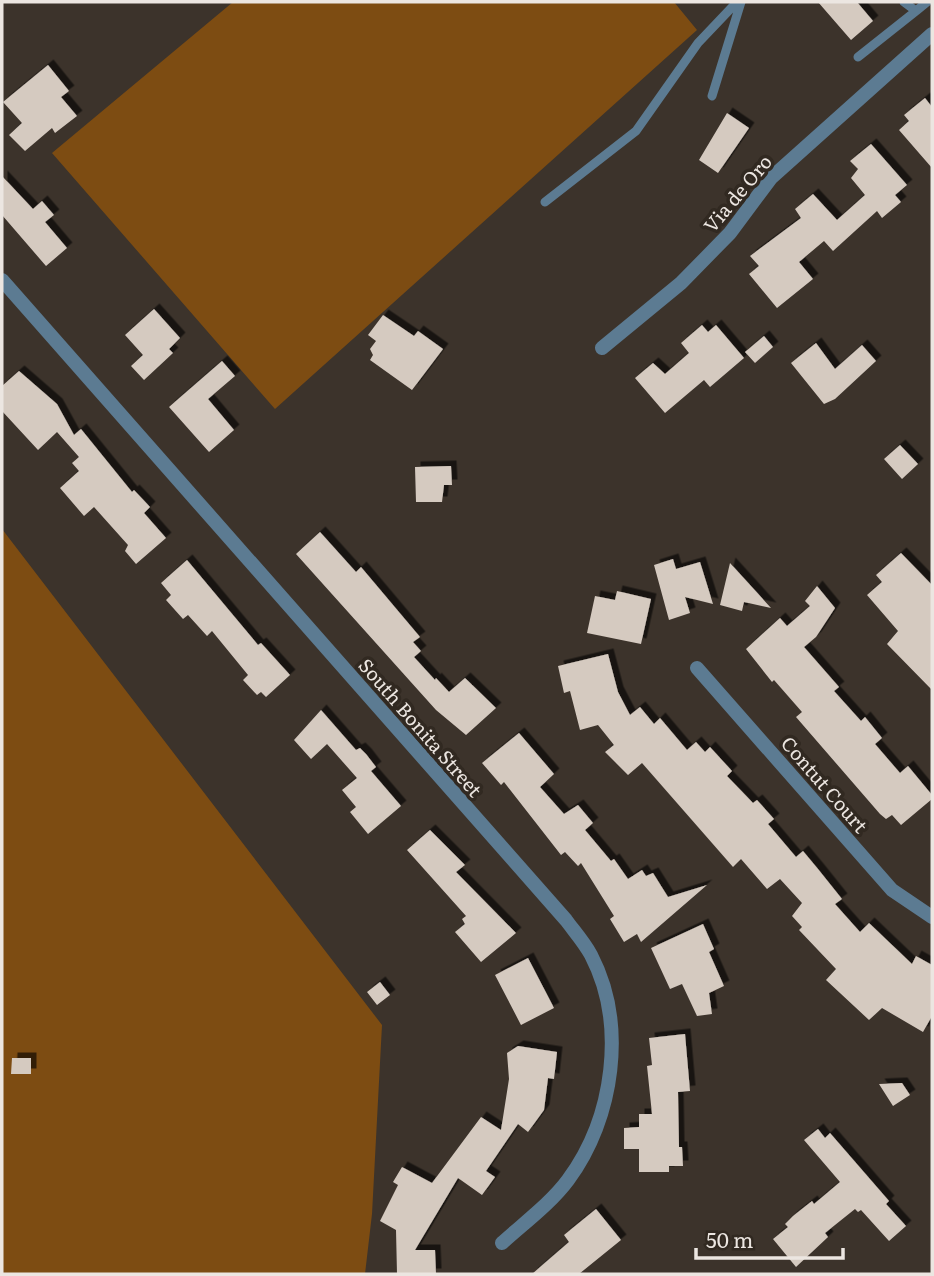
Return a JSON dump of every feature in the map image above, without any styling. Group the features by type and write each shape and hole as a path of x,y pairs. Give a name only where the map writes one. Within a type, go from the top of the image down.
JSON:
{"street":[{"name":"Via de Oro","path":"602,348 681,283 730,233 771,178 932,34"},
{"name":"South Bonita Street","path":"2,281 566,919 591,955 610,1016 612,1057 603,1114 587,1151 567,1182 502,1243"},
{"name":"Contut Court","path":"697,668 892,890 932,916"}],"lane":[{"path":"712,96 739,2"},
{"path":"545,202 636,131 698,43 739,2"},
{"path":"904,2 916,11"},
{"path":"858,57 928,2"}],"shaded area":[{"path":"233,2 674,2 697,30 275,409 52,153"},
{"path":"2,529 382,1025 372,1214 365,1274 2,1274"}],"building":[{"path":"818,2 857,2 873,21 851,40"},
{"path":"48,65 69,91 61,97 77,116 55,133 52,128 25,151 9,135 22,123 3,102"},
{"path":"925,98 932,107 932,168 899,130 909,121 904,115"},
{"path":"727,113 749,128 718,173 699,160"},
{"path":"871,144 907,185 895,195 901,202 882,218 877,211 833,251 824,241 799,262 813,279 777,308 749,274 759,266 750,256 801,218 795,209 813,194 837,220 865,195 851,178 858,169 850,161"},
{"path":"2,176 33,209 42,201 54,215 45,222 67,248 46,266 2,215"},
{"path":"154,309 180,338 169,349 173,353 144,380 131,366 143,355 125,335"},
{"path":"383,315 414,336 418,331 443,349 412,390 370,360 373,355 370,349 376,341 368,335"},
{"path":"702,325 708,332 716,325 744,358 710,387 704,380 665,413 635,378 653,363 665,374 689,353 681,343"},
{"path":"764,336 773,347 755,363 745,352"},
{"path":"816,343 835,369 862,345 876,361 835,399 824,404 791,363"},
{"path":"222,361 235,376 208,399 234,430 209,452 169,407"},
{"path":"19,371 57,404 74,435 81,429 132,492 134,490 150,507 144,513 166,538 136,564 125,551 128,545 94,507 84,516 60,488 79,471 72,463 79,457 57,432 38,450 2,411 2,386"},
{"path":"900,445 918,464 902,479 884,459"},
{"path":"451,466 452,485 444,485 442,502 416,502 415,467"},
{"path":"320,532 356,572 361,567 420,637 413,642 421,651 414,657 435,680 436,678 449,692 465,678 496,708 466,735 436,710 296,554"},
{"path":"901,553 932,585 932,690 887,644 898,631 867,595 882,582 876,575"},
{"path":"673,559 676,569 700,562 713,604 685,597 690,613 669,620 654,565"},
{"path":"187,560 258,645 261,643 290,675 266,697 261,692 257,695 243,680 248,675 212,631 207,636 188,615 183,619 166,600 171,595 161,583"},
{"path":"730,563 771,608 744,602 742,611 720,605"},
{"path":"817,586 835,608 816,637 804,647 839,687 834,691 861,721 865,717 882,738 875,744 900,773 908,766 932,795 932,799 901,825 892,815 886,819 880,814 796,717 802,712 774,680 772,682 746,649 780,618 787,626 810,606 805,601"},
{"path":"617,591 651,599 641,644 587,633 595,596 615,600"},
{"path":"608,654 618,692 630,715 640,707 654,724 660,718 687,750 696,742 705,752 710,747 732,771 727,776 753,803 757,800 774,819 768,824 796,857 803,851 818,869 842,899 835,904 860,932 869,923 912,964 916,956 932,965 932,1016 923,1032 882,1008 869,1020 826,980 836,969 799,930 802,927 792,916 802,903 780,879 767,889 741,859 733,867 642,763 628,775 605,752 614,745 598,725 580,730 570,691 564,693 558,666"},
{"path":"321,710 356,750 360,748 366,754 376,767 371,771 401,806 368,834 350,812 356,807 342,790 357,778 327,744 311,759 294,740"},
{"path":"519,733 554,774 540,787 564,814 578,805 593,823 585,830 611,861 614,859 628,879 642,870 646,876 653,873 668,897 707,885 641,942 637,934 624,942 610,919 614,916 581,863 578,866 565,852 561,855 504,782 501,785 482,763"},
{"path":"430,830 465,865 456,872 516,933 481,962 455,932 465,924 462,919 466,916 407,850"},
{"path":"703,924 714,949 709,952 724,986 709,993 712,1014 697,1016 682,984 670,989 651,948"},
{"path":"528,958 554,1008 521,1025 495,975"},
{"path":"380,982 390,995 377,1005 367,992"},
{"path":"685,1034 690,1091 678,1092 679,1147 682,1147 683,1166 669,1166 669,1172 639,1172 639,1149 624,1149 624,1128 639,1127 639,1114 652,1114 647,1066 652,1065 649,1038"},
{"path":"518,1046 557,1052 554,1079 548,1078 544,1110 528,1132 518,1124 486,1171 495,1177 482,1195 458,1178 415,1250 435,1250 436,1274 397,1274 396,1230 380,1221 398,1185 393,1182 402,1167 432,1183 481,1117 501,1130 509,1079 507,1053"},
{"path":"12,1058 31,1058 31,1074 11,1074"},
{"path":"902,1083 910,1095 893,1106 879,1084"},
{"path":"818,1129 825,1138 830,1133 889,1201 886,1204 906,1226 889,1241 861,1210 858,1212 855,1209 825,1233 828,1237 796,1267 773,1239 788,1227 785,1224 793,1216 812,1201 814,1204 840,1182 804,1140"},
{"path":"596,1209 621,1240 579,1274 532,1274 569,1242 564,1235"}]}
